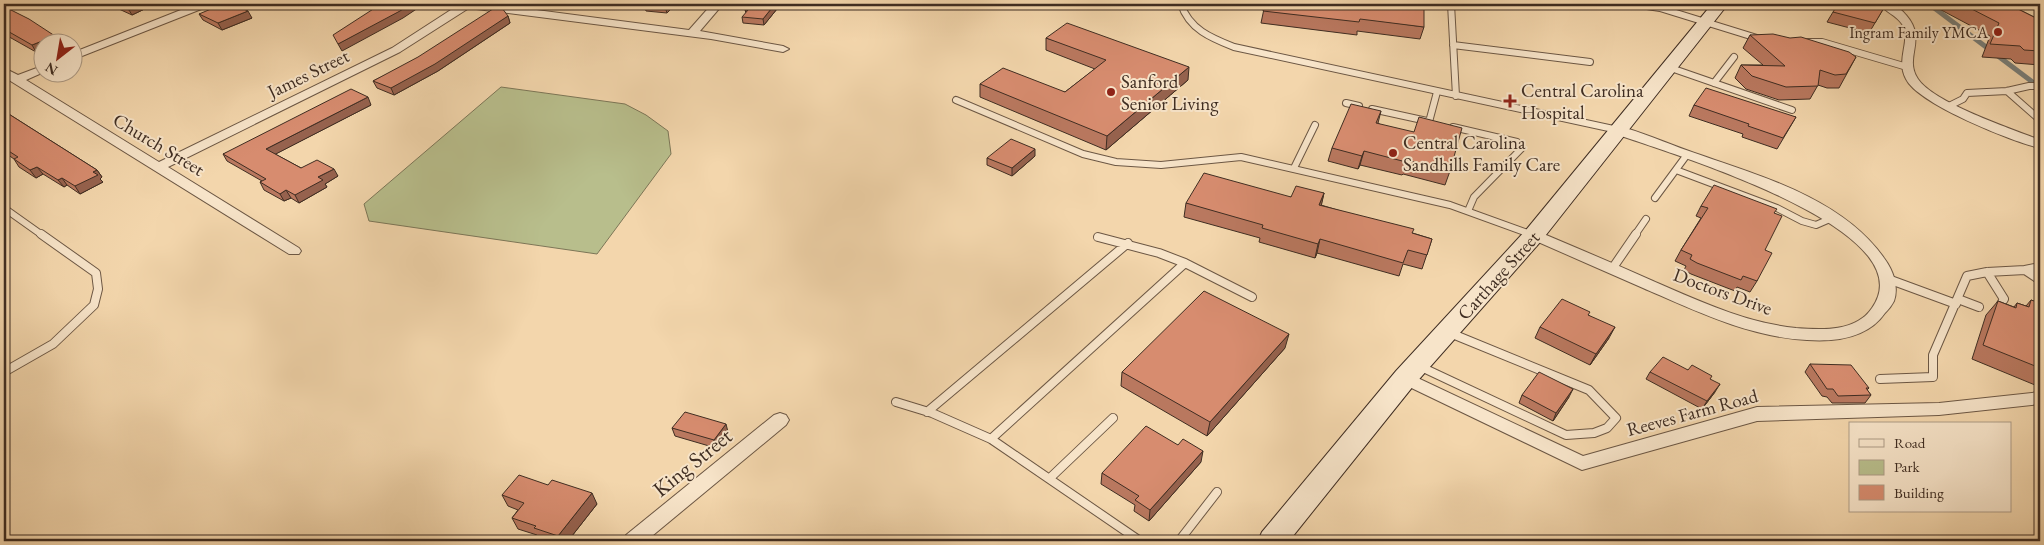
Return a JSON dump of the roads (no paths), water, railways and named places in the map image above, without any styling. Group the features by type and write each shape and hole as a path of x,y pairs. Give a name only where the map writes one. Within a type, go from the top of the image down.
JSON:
{"main road":[{"name":"Carthage Street","path":"1272,541 1411,372 1534,235 1720,4"}],"street":[{"path":"82,53 204,4"},
{"path":"467,4 691,34 783,49"},
{"name":"James Street","path":"160,166 396,50 467,4"},
{"path":"691,34 718,4"},
{"path":"1885,4 1900,12 1909,23 1911,32 1906,70 1914,84 1949,106 2040,144"},
{"name":"Church Street","path":"4,72 160,166 294,251"},
{"path":"17,80 32,73"},
{"path":"1618,130 1806,202 1858,237 1874,253 1885,269 1888,280"},
{"name":"Doctors Drive","path":"1534,235 1699,306 1751,325 1784,332 1813,335 1840,333 1866,325 1881,312 1887,298 1888,280"},
{"name":"Reeves Farm Road","path":"1411,372 1582,463 1757,414 1939,409 2040,398"},
{"name":"King Street","path":"633,541 780,420"}],"lane":[{"path":"1181,4 1186,16 1199,30 1234,47 1618,130"},
{"path":"1451,4 1456,96"},
{"path":"1634,4 1660,8 1763,40"},
{"path":"1797,42 1822,42 1907,67"},
{"path":"1453,45 1590,62"},
{"path":"1714,83 1734,57"},
{"path":"1668,67 1792,110"},
{"path":"1949,106 1963,99 1968,93 2007,91 2029,86 2040,86"},
{"path":"2007,91 2040,120"},
{"path":"1428,122 1438,92"},
{"path":"956,100 1083,154 1116,162 1161,165 1241,157 1450,205 1534,235"},
{"path":"1346,103 1437,124"},
{"path":"1294,168 1315,125"},
{"path":"1446,126 1517,142 1522,148 1474,196 1468,211"},
{"path":"1655,198 1686,156"},
{"path":"1676,170 1777,208 1802,221 1816,225 1832,218"},
{"path":"4,208 96,273 98,289 94,305 74,326 53,344 4,372"},
{"path":"1612,269 1646,219"},
{"path":"1098,237 1128,243 1185,263 1252,297"},
{"path":"927,412 1128,243"},
{"path":"990,439 1185,263"},
{"path":"1880,380 1933,377 1933,355 1967,276 1987,272 2025,270 2040,267"},
{"path":"2025,270 2040,280"},
{"path":"1987,272 2004,300 2001,304"},
{"path":"1888,280 1979,307"},
{"path":"1411,372 1566,435 1581,436 1612,426 1616,418 1589,390 1448,332"},
{"path":"896,402 927,412 990,439 1140,541"},
{"path":"1050,478 1113,418"},
{"path":"1179,541 1217,492"}],"waterway":[{"path":"1929,4 2039,87"}],"place":[{"name":"Ingram Family YMCA","path":"1998,32"},
{"name":"Sanford Senior Living","path":"1111,92"},
{"name":"Central Carolina Hospital","path":"1510,101"},
{"name":"Central Carolina Sandhills Family Care","path":"1393,153"}]}
